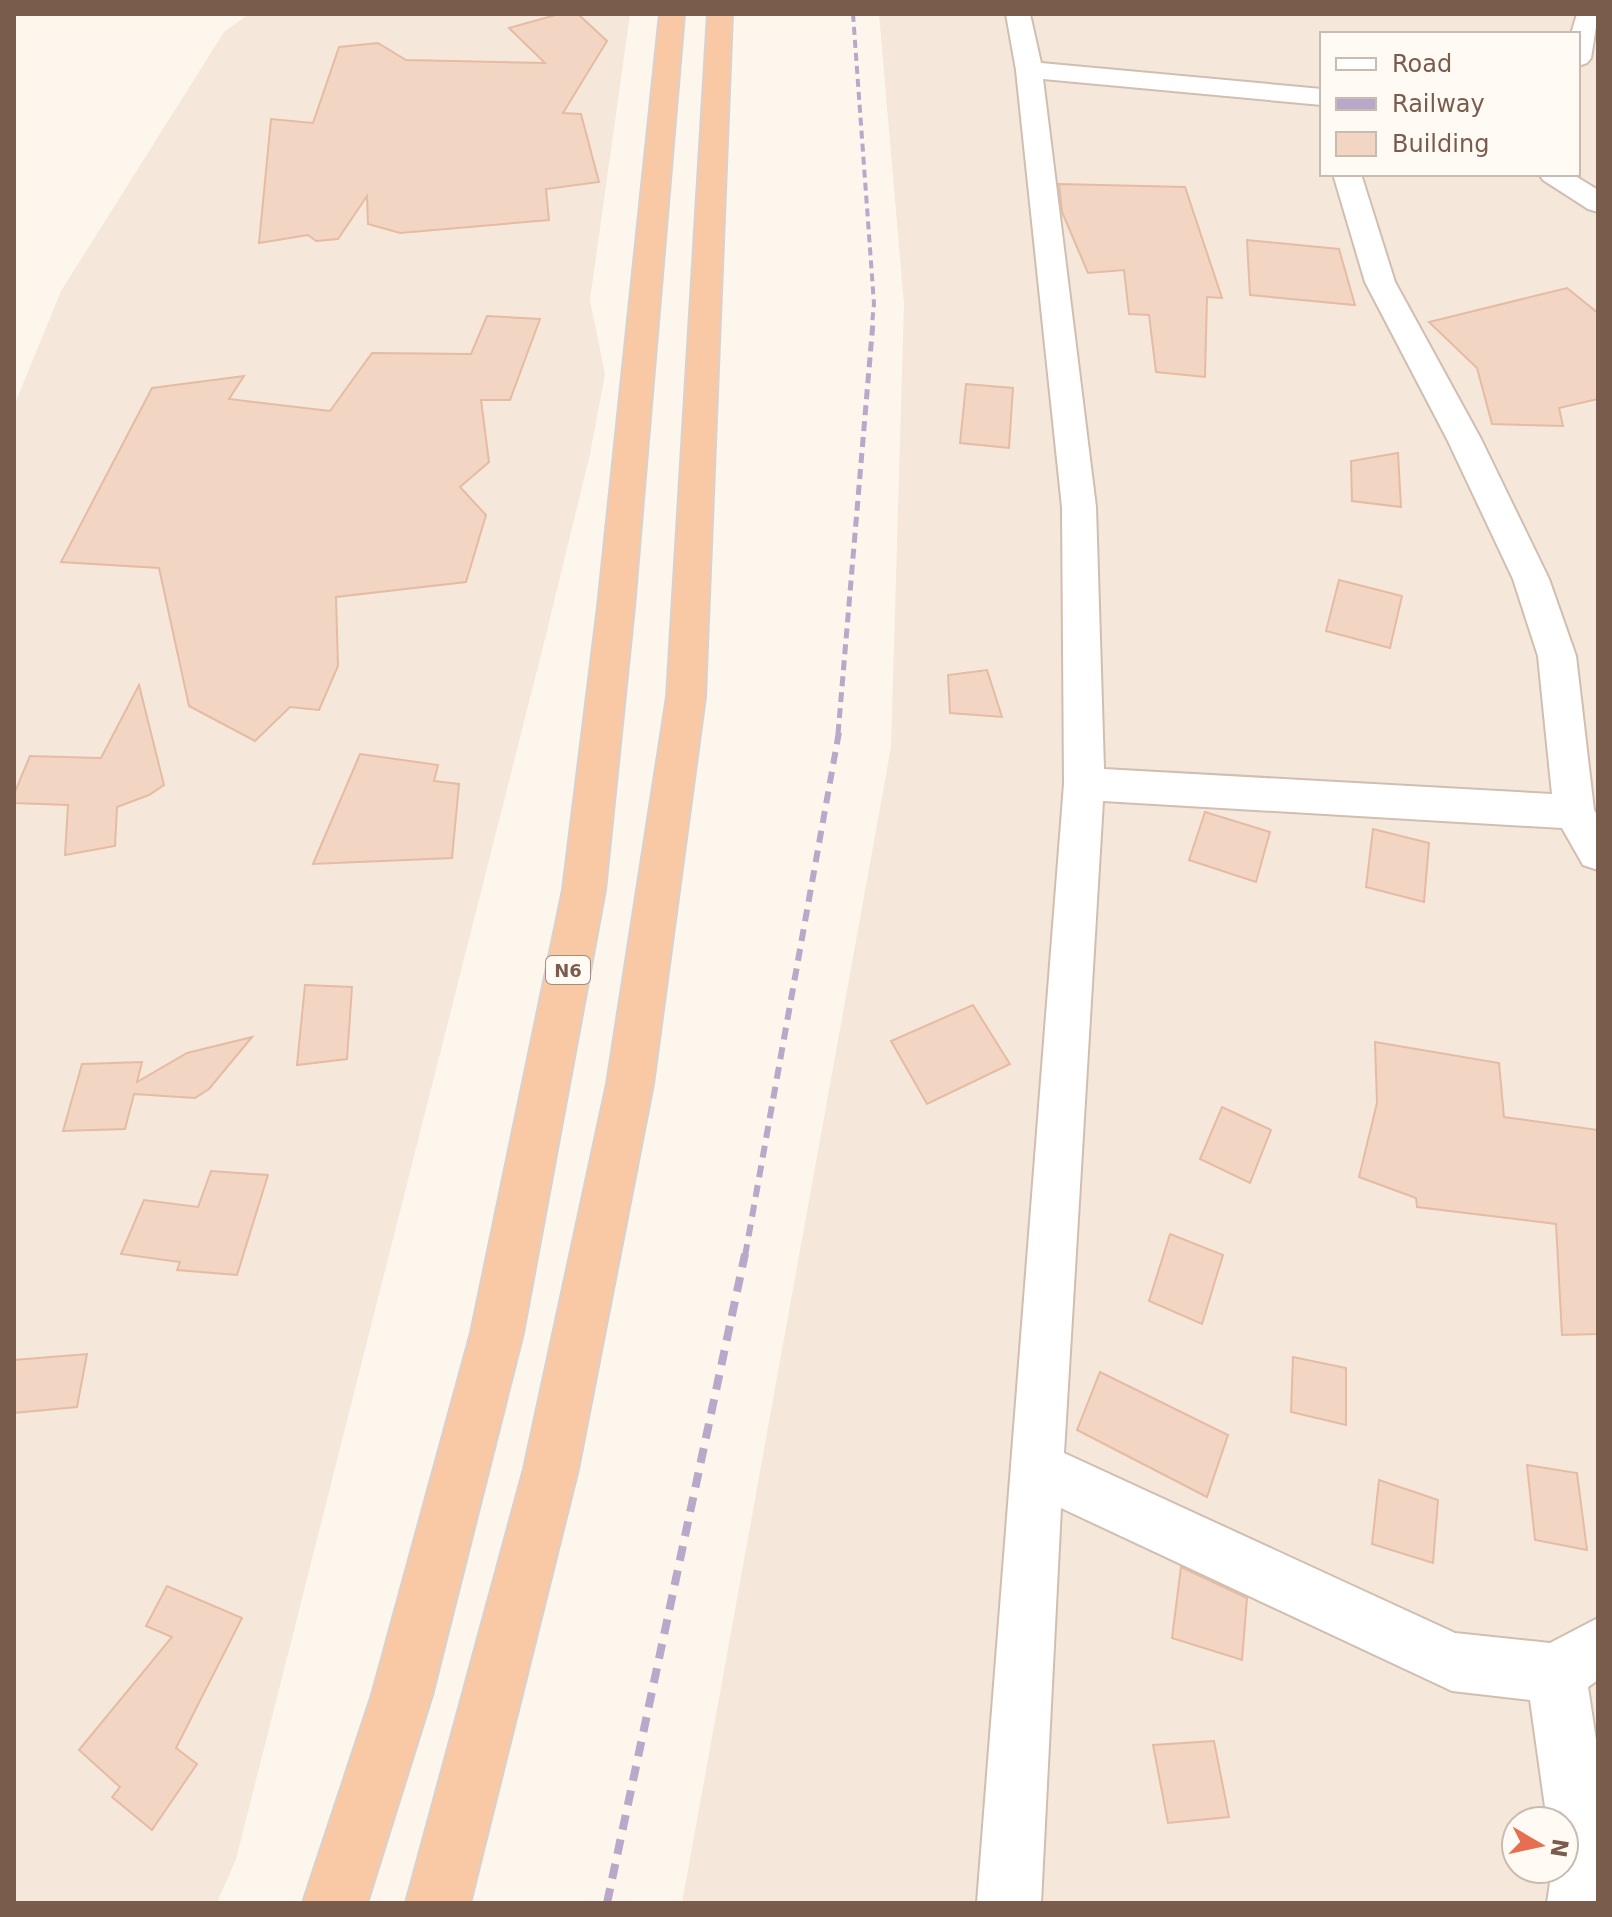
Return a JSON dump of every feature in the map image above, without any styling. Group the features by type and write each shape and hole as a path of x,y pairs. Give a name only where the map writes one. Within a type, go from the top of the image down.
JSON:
{"highway":[{"name":"N6","path":"335,1903 402,1695 497,1333 584,890 618,592 672,14"},
{"path":"438,1903 551,1469 630,1084 686,697 720,14"}],"street":[{"path":"1009,1903 1084,784 1079,507 1029,70 1018,14"},
{"path":"1580,50 1589,14"},
{"path":"1029,70 1320,97"},
{"path":"1348,176 1380,282 1464,439 1531,579 1557,656 1574,812 1598,853"},
{"path":"1556,176 1598,203"},
{"path":"1084,784 1574,812"},
{"path":"1036,1468 1452,1662 1577,1660 1584,1862 1579,1903"}],"shaded area":[{"path":"249,14 630,14 590,300 605,374 590,454 544,643 236,1859 217,1903 14,1903 14,406 61,291 224,32"},
{"path":"879,14 1598,14 1598,1903 682,1903 891,747 904,304"}],"building":[{"path":"559,14 578,14 607,41 563,113 581,114 599,182 546,189 549,220 400,233 368,224 367,196 338,239 316,241 308,235 259,243 271,119 313,123 339,47 378,43 406,60 545,63 509,28"},
{"path":"1059,184 1185,187 1222,298 1207,297 1205,377 1156,372 1149,315 1129,314 1124,270 1088,273 1062,212"},
{"path":"1247,240 1339,249 1355,305 1250,295"},
{"path":"1567,288 1598,313 1598,399 1559,408 1563,426 1492,424 1477,368 1429,322"},
{"path":"487,316 540,319 510,400 481,400 489,462 460,487 486,515 466,582 336,597 338,666 319,710 290,707 255,741 189,706 159,568 61,562 152,388 244,376 229,399 330,411 372,353 471,354"},
{"path":"966,384 1013,388 1009,448 960,443"},
{"path":"1398,453 1401,507 1352,501 1351,461"},
{"path":"1339,580 1402,596 1390,648 1326,631"},
{"path":"987,670 1002,717 950,713 948,675"},
{"path":"139,685 164,785 149,795 117,807 115,846 65,855 68,805 14,803 14,794 30,756 101,758"},
{"path":"360,754 438,765 434,781 459,784 452,858 313,864"},
{"path":"1205,812 1270,832 1256,882 1189,860"},
{"path":"1373,829 1429,843 1424,902 1366,887"},
{"path":"305,985 352,987 347,1059 297,1065"},
{"path":"973,1005 1010,1064 927,1104 891,1041"},
{"path":"252,1037 209,1089 195,1098 134,1094 125,1129 63,1131 82,1064 142,1062 137,1082 187,1053"},
{"path":"1375,1042 1499,1063 1504,1117 1598,1130 1598,1334 1562,1335 1556,1224 1417,1207 1416,1198 1359,1177 1377,1103"},
{"path":"1222,1107 1271,1130 1250,1183 1200,1159"},
{"path":"211,1171 268,1175 237,1275 177,1270 180,1262 121,1254 144,1200 198,1207"},
{"path":"1170,1234 1223,1255 1202,1324 1149,1301"},
{"path":"87,1354 77,1407 14,1413 14,1360"},
{"path":"1293,1357 1346,1368 1346,1425 1291,1412"},
{"path":"1100,1372 1228,1435 1207,1497 1077,1430"},
{"path":"1527,1465 1577,1473 1587,1550 1535,1540"},
{"path":"1379,1480 1438,1500 1433,1563 1372,1544"},
{"path":"1181,1567 1247,1598 1242,1660 1172,1638"},
{"path":"167,1586 242,1618 176,1748 197,1764 152,1830 112,1797 120,1787 79,1750 172,1637 146,1626"},
{"path":"1214,1741 1229,1817 1168,1823 1153,1745"}],"railway":[{"path":"853,14 874,304 872,324"},
{"path":"838,734 873,322"},
{"path":"745,1256 839,732"},
{"path":"607,1903 745,1254"}]}
